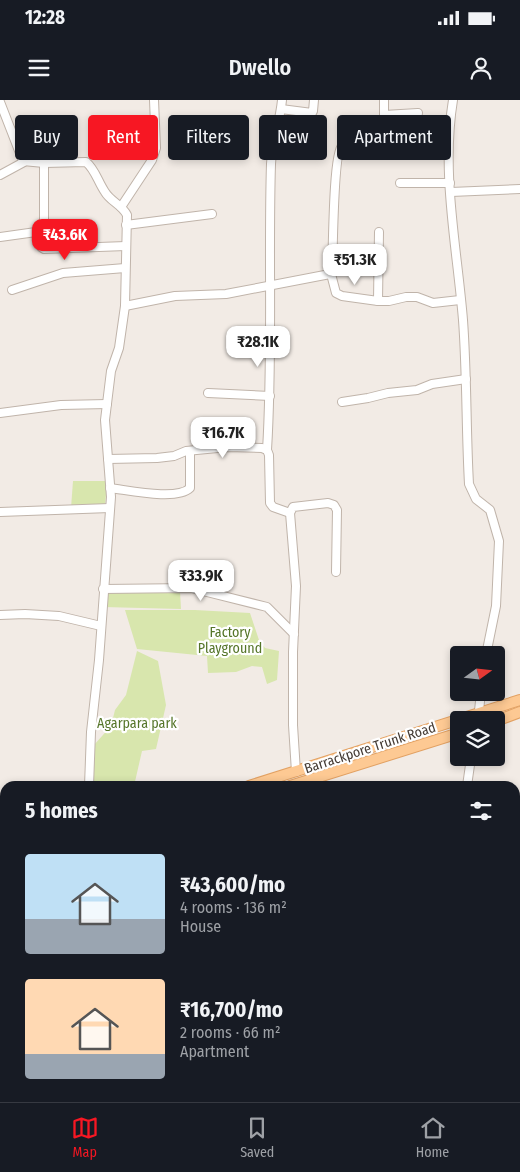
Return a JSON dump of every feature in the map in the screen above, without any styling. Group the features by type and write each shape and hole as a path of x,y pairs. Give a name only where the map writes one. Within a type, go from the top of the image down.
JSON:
{"main road":[{"name":"Barrackpore Trunk Road","path":"493,711 520,700"},
{"path":"505,718 520,712"},
{"name":"Barrackpore Trunk Road","path":"266,781 450,726"},
{"name":"Barrackpore Trunk Road","path":"306,781 450,736"}],"street":[{"path":"121,207 156,151 154,100"},
{"path":"282,100 271,163 270,396 266,450 269,454 270,502 273,507 290,513"},
{"path":"281,109 312,113 314,111 314,100"},
{"path":"384,100 384,115 418,113"},
{"path":"451,118 453,100"},
{"path":"0,102 24,162"},
{"path":"338,160 332,274 336,293 342,296 378,301 390,301 406,296 417,297 433,303 460,300"},
{"path":"450,160 455,257 466,378 469,484 476,499 490,510 499,541 496,606 488,646"},
{"path":"0,175 24,162 86,162 91,167 105,193 127,215 125,306 119,348 111,371 104,420 110,508 91,732 89,781"},
{"path":"39,237 44,222 44,163"},
{"path":"400,183 450,183"},
{"path":"451,192 520,188"},
{"path":"126,225 212,214"},
{"path":"0,237 36,232 41,247 44,249 126,246"},
{"path":"378,301 379,232"},
{"path":"12,290 63,273 126,268"},
{"path":"125,306 175,296 226,294 332,274"},
{"path":"342,402 388,393 417,390 432,384 466,378"},
{"path":"208,393 270,396"},
{"path":"0,413 61,405 106,404"},
{"path":"108,459 157,458 174,456 190,451 228,448 262,448 266,450"},
{"path":"110,488 150,493 183,493 190,488 190,451"},
{"path":"296,772 293,725 296,586 290,513 293,507 328,503 334,505 336,510 336,572"},
{"path":"0,512 110,508"},
{"path":"103,589 191,588 267,608 294,634"},
{"path":"0,615 59,616 101,626"},
{"path":"468,781 470,766"}],"green space":[{"path":"73,481 107,481 105,507 71,508"},
{"path":"104,589 180,591 181,609 103,607"},
{"name":"Factory Playground","path":"125,610 195,610 250,613 259,640 265,648 279,651 277,680 267,684 262,667 252,666 236,672 208,673 207,656 137,649"},
{"name":"Agarpara park","path":"137,651 158,661 166,705 156,749 142,751 135,781 92,781 94,745 111,726 115,710 126,695"}]}
